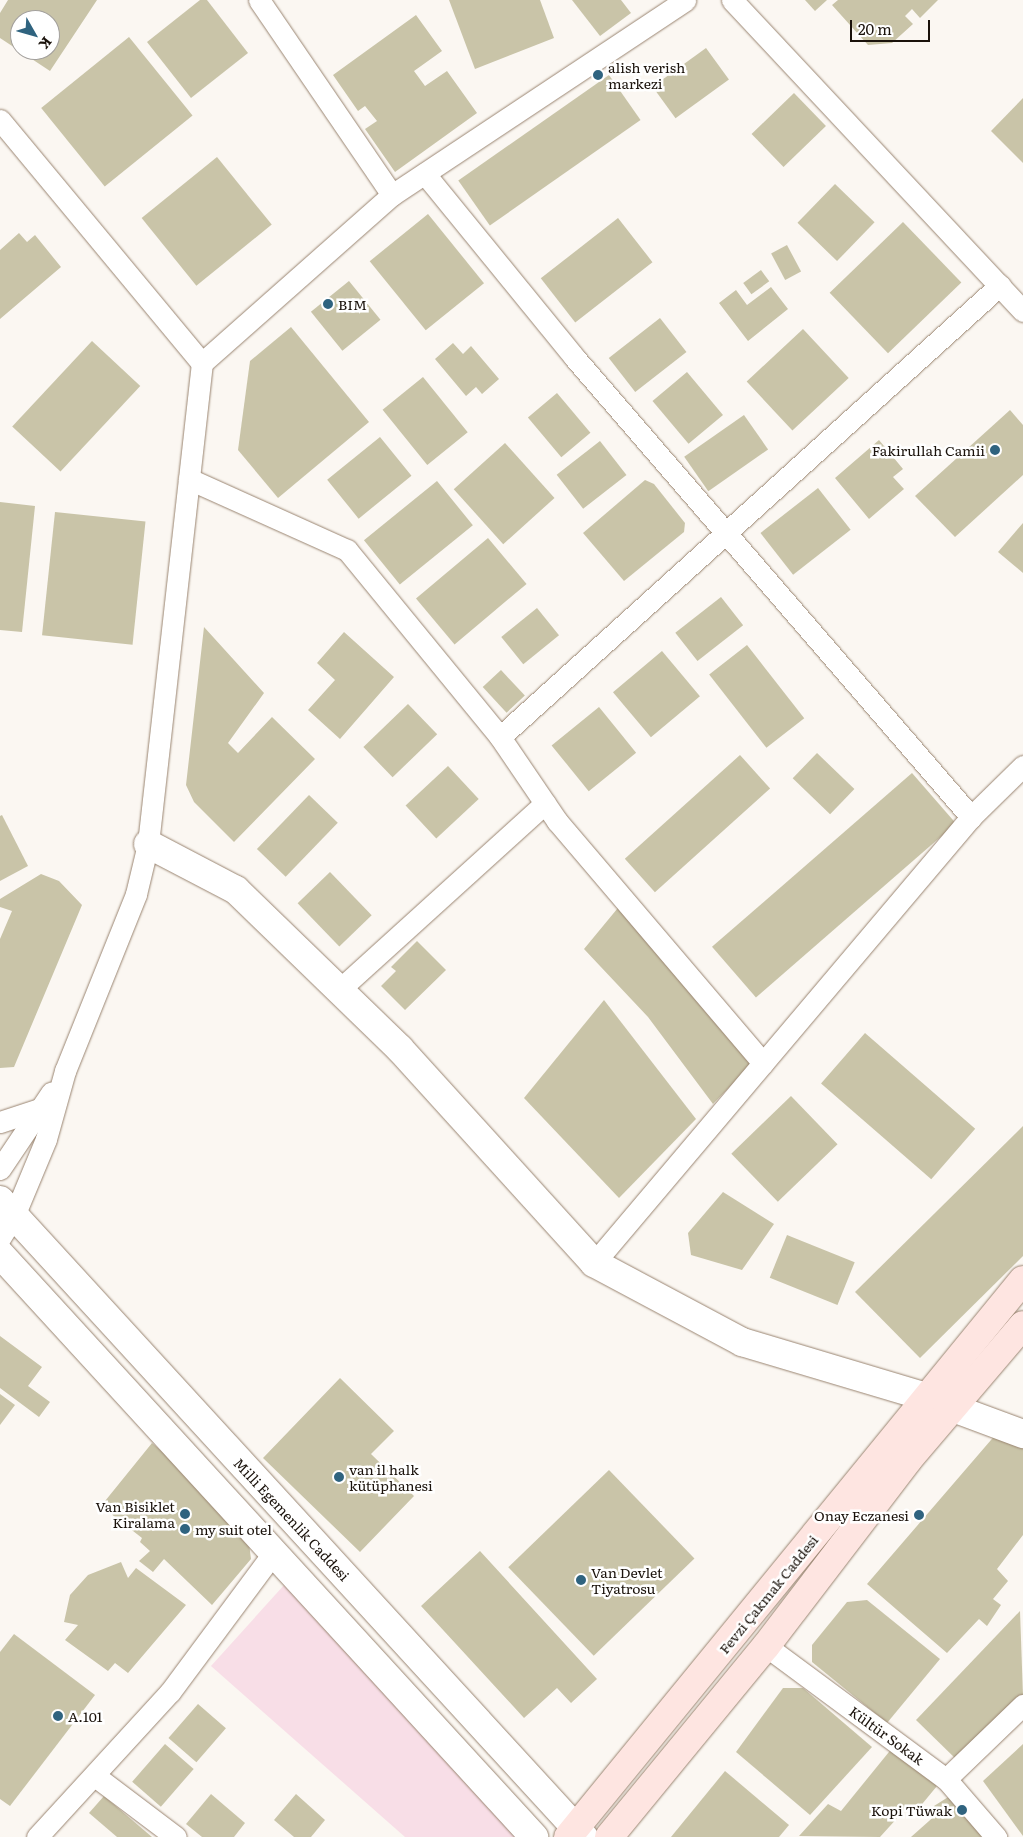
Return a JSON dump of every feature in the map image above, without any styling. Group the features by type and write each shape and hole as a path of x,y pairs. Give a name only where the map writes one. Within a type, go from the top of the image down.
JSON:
{"main road":[{"name":"Fevzi Çakmak Caddesi","path":"576,1834 926,1396 1023,1280"},
{"name":"Fevzi Çakmak Caddesi","path":"609,1837 766,1646 953,1408 1023,1325"}],"street":[{"path":"258,0 392,195"},
{"path":"5,1218 46,1139 64,1071 136,894 148,844 202,363 392,195 685,0"},
{"path":"732,0 1023,311"},
{"path":"0,120 202,363"},
{"path":"425,174 574,357 728,533 971,817"},
{"path":"500,737 728,533 1000,285"},
{"path":"189,479 347,550 500,737 545,803 763,1063"},
{"path":"594,1263 971,817 1023,766"},
{"path":"339,990 545,803"},
{"path":"148,844 236,890 400,1049 594,1263 742,1342 926,1396"},
{"path":"0,1169 42,1108 64,1071"},
{"path":"0,1122 42,1108"},
{"name":"Milli Egemenlik Caddesi","path":"5,1218 576,1834"},
{"path":"0,1254 534,1837"},
{"path":"953,1408 1023,1434"},
{"path":"37,1837 95,1776 170,1692 274,1552"},
{"name":"Kültür Sokak","path":"766,1646 946,1779 996,1837"},
{"path":"946,1779 1023,1705"},
{"path":"95,1776 176,1837"}],"shaded area":[{"path":"285,1584 518,1837 405,1837 211,1666"}],"building":[{"path":"8,0 97,0 60,56 60,10 10,10 10,45 0,38 0,13"},
{"path":"200,0 207,0 248,53 191,98 147,42"},
{"path":"449,0 540,0 554,38 475,69"},
{"path":"572,0 621,0 631,13 600,36"},
{"path":"805,0 827,0 815,11"},
{"path":"838,0 938,0 920,18 912,9 905,16 913,24 892,43 868,45 832,5"},
{"path":"416,15 442,51 414,71 425,86 447,71 477,113 395,172 365,129 377,121 365,106 358,111 333,75"},
{"path":"129,37 193,115 105,187 41,108"},
{"path":"706,48 729,80 676,118 653,87"},
{"path":"33,60 57,60 50,71"},
{"path":"609,75 641,120 490,226 458,181"},
{"path":"794,93 826,126 784,167 752,134"},
{"path":"1023,98 1023,163 991,131"},
{"path":"217,157 272,225 196,286 142,218"},
{"path":"835,184 875,222 837,261 797,223"},
{"path":"428,214 484,283 426,330 370,261"},
{"path":"618,218 652,262 575,322 541,278"},
{"path":"903,222 961,282 888,353 830,293"},
{"path":"19,233 27,242 35,235 61,267 0,319 0,250"},
{"path":"787,245 801,271 785,280 771,253"},
{"path":"761,270 769,281 751,294 743,283"},
{"path":"349,281 380,320 342,351 311,312"},
{"path":"771,287 788,309 748,341 719,303 736,290 747,305"},
{"path":"660,318 686,352 635,392 609,358"},
{"path":"291,327 369,422 278,498 238,450 250,361"},
{"path":"803,329 849,378 792,431 747,382"},
{"path":"92,341 140,386 60,472 12,427"},
{"path":"453,343 463,354 471,346 499,379 482,394 476,387 466,396 435,359"},
{"path":"687,372 723,415 689,444 653,401"},
{"path":"423,377 468,432 427,465 383,410"},
{"path":"557,393 590,433 561,457 528,417"},
{"name":"Fakirullah Camii","path":"1010,410 1023,425 1023,475 955,537 915,496"},
{"path":"744,415 768,449 708,491 684,457"},
{"path":"380,437 411,476 359,519 327,480"},
{"path":"879,440 903,469 893,477 904,489 869,519 835,478"},
{"path":"600,441 626,475 583,509 557,475"},
{"path":"505,443 555,498 503,544 454,489"},
{"path":"645,480 654,484 685,523 684,532 624,581 583,533"},
{"path":"437,481 473,525 400,584 364,540"},
{"path":"818,488 851,530 793,575 760,533"},
{"path":"0,502 35,506 22,632 0,630"},
{"path":"55,512 146,522 133,645 42,635"},
{"path":"1023,523 1023,573 998,552"},
{"path":"488,538 527,584 455,644 416,598"},
{"path":"721,597 743,625 697,661 675,633"},
{"path":"537,608 559,635 523,664 501,637"},
{"path":"204,627 264,693 228,743 238,753 272,717 315,759 234,842 194,802 186,785"},
{"path":"344,632 394,677 340,739 308,710 335,680 317,663"},
{"path":"747,645 804,718 766,748 709,675"},
{"path":"662,651 700,696 651,737 613,692"},
{"path":"501,670 525,696 507,713 483,687"},
{"path":"408,704 437,734 393,777 363,747"},
{"path":"599,707 636,753 589,791 552,745"},
{"path":"817,753 854,789 830,814 793,778"},
{"path":"740,755 770,788 655,892 625,859"},
{"path":"448,766 479,799 436,838 406,806"},
{"path":"912,773 956,824 756,997 712,947"},
{"path":"309,795 338,823 286,877 257,849"},
{"path":"2,815 28,866 0,881 0,816"},
{"path":"330,872 372,915 339,946 298,903"},
{"path":"41,874 59,881 82,905 14,1067 0,1068 0,939 12,911 0,907 0,899"},
{"path":"622,903 754,1062 713,1104 648,1017 584,949"},
{"path":"417,941 446,970 405,1010 381,986 396,971 391,967"},
{"path":"604,1000 696,1119 619,1198 524,1098"},
{"path":"865,1033 975,1129 931,1179 821,1084"},
{"path":"791,1096 838,1144 778,1202 731,1154"},
{"path":"1023,1126 1023,1256 920,1358 855,1292"},
{"path":"723,1192 774,1224 742,1270 691,1255 688,1233"},
{"path":"787,1235 855,1262 837,1305 770,1278"},
{"path":"0,1336 42,1367 28,1386 50,1402 39,1417 0,1388"},
{"name":"van il halk kütüphanesi","path":"340,1378 394,1431 371,1454 414,1496 360,1552 263,1458"},
{"path":"0,1394 15,1405 0,1425"},
{"path":"997,1433 1023,1447 1023,1535 997,1569 1008,1581 993,1599 1001,1605 987,1626 979,1619 947,1653 867,1584"},
{"name":"my suit otel","path":"152,1443 193,1478 248,1536 251,1559 212,1605 164,1559 153,1572 139,1561 150,1551 140,1542 142,1538 101,1506"},
{"path":"609,1470 694,1558 594,1656 508,1567"},
{"path":"480,1551 597,1679 571,1703 557,1688 524,1718 421,1606"},
{"path":"121,1562 128,1578 136,1568 186,1605 128,1673 115,1663 108,1671 65,1640 78,1625 64,1622 70,1595 88,1575"},
{"path":"867,1600 940,1659 887,1723 812,1662 812,1645 847,1602"},
{"path":"1020,1611 1023,1696 959,1762 916,1720"},
{"path":"14,1634 95,1695 10,1806 0,1799 0,1652"},
{"path":"783,1688 803,1688 872,1747 810,1815 736,1752"},
{"path":"198,1704 226,1728 196,1762 168,1738"},
{"path":"165,1744 194,1769 161,1807 132,1782"},
{"path":"1023,1744 1023,1836 983,1781"},
{"path":"893,1747 937,1786 918,1809 909,1805 880,1837 799,1836 828,1804 841,1811"},
{"path":"725,1771 789,1825 779,1837 671,1837"},
{"path":"211,1794 245,1823 234,1837 202,1837 186,1824"},
{"path":"296,1794 325,1820 311,1837 294,1837 274,1820"},
{"path":"953,1794 982,1837 911,1837 938,1813 934,1806"},
{"path":"104,1796 152,1837 117,1837 89,1813"}],"place":[{"name":"alish verish markezi","path":"598,75"},
{"name":"BIM","path":"328,304"},
{"name":"Fakirullah Camii","path":"995,450"},
{"name":"van il halk kütüphanesi","path":"339,1477"},
{"name":"Van Bisiklet Kiralama","path":"185,1514"},
{"name":"Onay Eczanesi","path":"919,1515"},
{"name":"my suit otel","path":"185,1529"},
{"name":"Van Devlet Tiyatrosu","path":"581,1580"},
{"name":"A.101","path":"58,1716"},
{"name":"Kopi Tüwak","path":"962,1810"}]}
